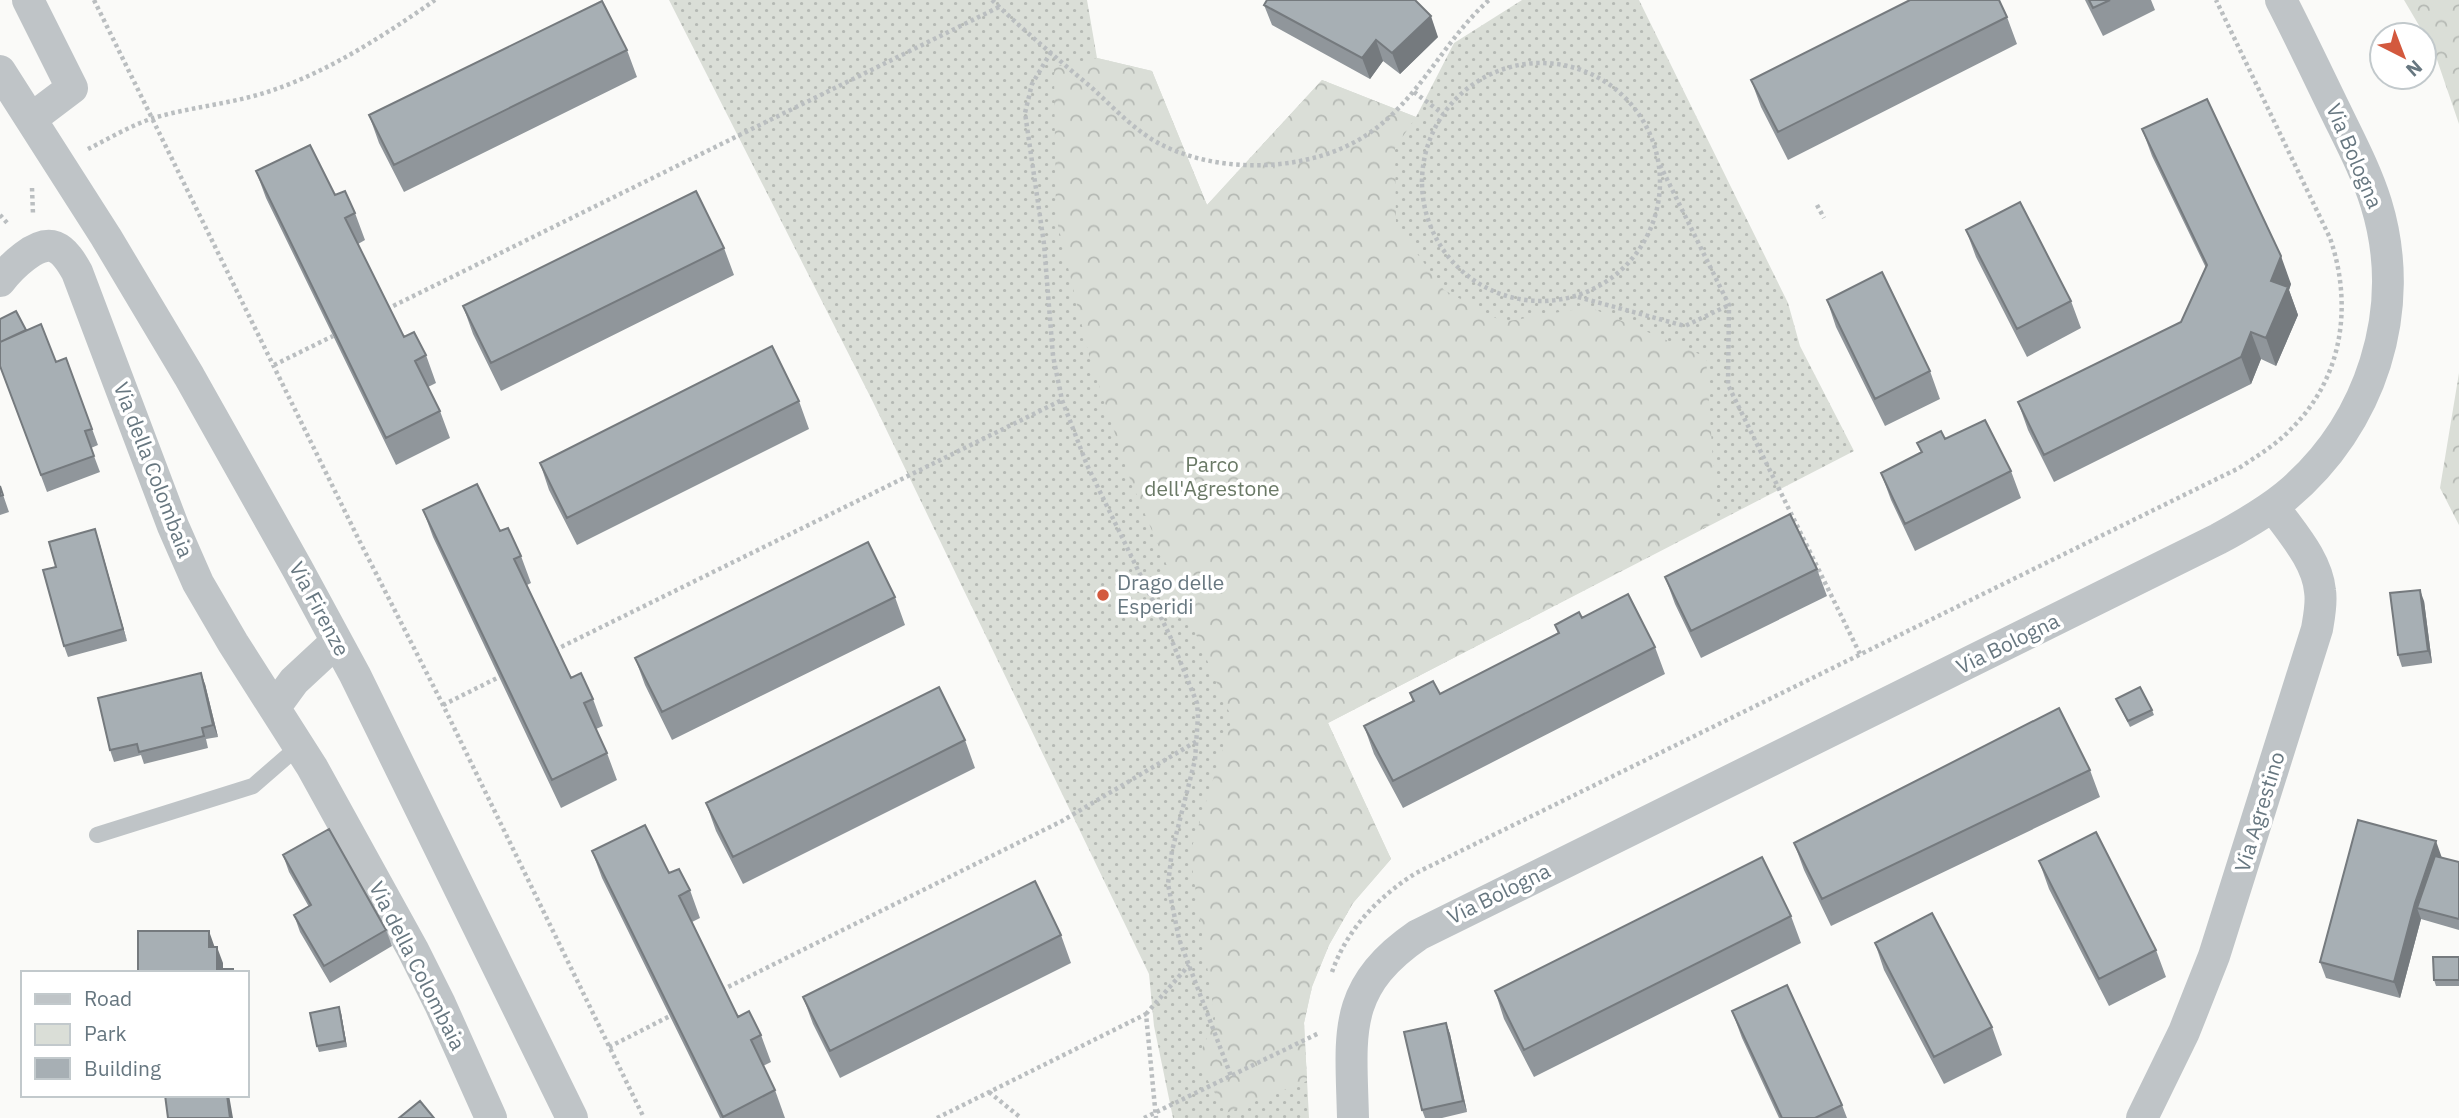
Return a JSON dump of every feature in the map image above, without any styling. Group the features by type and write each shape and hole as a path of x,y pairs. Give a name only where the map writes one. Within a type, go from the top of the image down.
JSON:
{"street":[{"path":"29,0 72,89 31,119"},
{"name":"Via Bologna","path":"1353,1118 1351,1043 1360,1001 1373,974 1418,935 2218,539 2273,506 2317,466 2349,424 2379,353 2389,283 2386,244 2367,177 2281,0"},
{"name":"Via Firenze","path":"0,71 106,237 189,376 336,642 572,1118"},
{"name":"Via della Colombaia","path":"0,281 11,268 35,250 55,247 71,261 181,546 198,583 226,633 299,746 431,986 491,1118"},
{"name":"Via Agrestino","path":"2141,1118 2184,1032 2214,956 2317,629 2321,593 2318,580 2312,564 2273,506"},
{"path":"275,708 293,681 336,642"}],"lane":[{"path":"97,835 253,786 299,746"}],"path":[{"path":"94,0 644,1118"},
{"path":"80,152 153,118 215,103 237,101 278,89 342,58 435,0"},
{"path":"992,0 1150,138 1182,153 1229,163 1253,164 1293,161 1336,150 1368,134 1413,92 1464,25 1489,0"},
{"path":"1331,975 1343,948 1362,919 1385,895 1416,873 2239,468 2289,431 2318,395 2332,364 2340,330 2343,300 2337,258 2322,220 2216,0"},
{"path":"387,309 999,7"},
{"path":"1051,52 1032,84 1025,113 1044,244 1053,356 1062,400 1087,465 1188,677 1197,703 1195,760 1168,869 1168,884 1174,923 1231,1076"},
{"path":"1658,161 1660,185 1656,210 1648,233 1619,272 1576,296 1539,301 1503,296 1480,285 1460,271 1444,253 1424,208 1424,159 1431,135 1443,114 1464,91 1490,74 1520,65 1551,64 1581,70 1609,84 1632,105 1649,131 1658,161 1729,305 1728,385 1860,654"},
{"path":"1413,92 1443,114"},
{"path":"1817,205 1824,218"},
{"path":"1576,296 1685,326 1729,305"},
{"path":"274,365 333,336"},
{"path":"555,650 1062,400"},
{"path":"443,705 499,677"},
{"path":"722,990 1062,821 1197,740"},
{"path":"937,1118 1146,1014 1189,965"},
{"path":"1146,1014 1156,1115"},
{"path":"609,1047 670,1016"},
{"path":"1320,1020 1320,1045"},
{"path":"1143,1118 1156,1115 1319,1033"},
{"path":"989,1092 1021,1118"}],"green space":[{"name":"Parco dell'Agrestone","path":"669,0 1087,0 1097,58 1152,71 1207,205 1322,80 1416,117 1454,43 1522,0 1639,0 1788,303 1800,346 1854,451 1328,723 1391,859 1353,903 1329,945 1312,987 1304,1023 1309,1118 1173,1118 1154,1026 1149,974 873,402"},
{"path":"2404,0 2459,0 2459,124 2438,63 2438,21 2416,21"},
{"path":"1097,58 1152,71 1207,205 1322,80 1416,117 1395,148 1396,225 1444,290 1503,322 1589,307 1706,357 1717,521 1328,723 1391,859 1353,903 1329,945 1312,986 1304,1023 1307,1081 1226,1113 1197,1061 1215,1019 1190,853 1232,719 1130,479 1089,355 1056,217 1054,67"},
{"path":"2459,373 2459,525 2440,488"}],"building":[{"path":"1267,0 1415,0 1431,16 1392,53 1376,40 1362,58 1264,5"},
{"path":"1910,0 1999,0 2007,17 1778,132 1751,80"},
{"path":"2089,0 2110,0 2093,8"},
{"path":"602,1 627,50 394,165 369,115"},
{"path":"2207,99 2281,256 2271,281 2288,287 2266,338 2251,332 2241,357 2044,455 2018,402 2181,322 2207,265 2142,129"},
{"path":"310,145 335,195 345,191 355,213 345,218 404,337 414,332 426,355 415,361 440,411 386,438 256,171"},
{"path":"696,191 724,248 491,363 463,306"},
{"path":"2020,202 2071,301 2017,329 1966,230"},
{"path":"1882,272 1930,371 1875,399 1827,300"},
{"path":"16,311 26,330 0,342 0,319"},
{"path":"41,324 56,362 66,358 92,429 85,431 94,456 41,475 0,366 0,342"},
{"path":"772,346 799,401 567,518 540,463"},
{"path":"1985,420 2011,471 1905,524 1881,473 1922,452 1917,443 1941,431 1945,439"},
{"path":"477,484 500,531 508,528 521,556 514,559 571,678 581,673 593,699 584,703 607,753 552,780 423,510"},
{"path":"1790,514 1817,569 1691,631 1665,577"},
{"path":"95,529 123,629 64,646 43,570 56,567 49,542"},
{"path":"868,542 895,597 662,712 635,658"},
{"path":"2420,590 2428,651 2398,655 2390,593"},
{"path":"1628,594 1655,647 1393,781 1364,726 1414,701 1410,693 1433,681 1440,694 1559,633 1555,625 1579,612 1582,618"},
{"path":"201,673 213,725 202,728 204,736 139,752 137,744 110,750 98,698"},
{"path":"939,687 965,740 733,857 706,803"},
{"path":"2140,687 2152,710 2128,721 2116,699"},
{"path":"2059,708 2090,770 1822,899 1794,843"},
{"path":"2358,820 2436,841 2415,903 2394,982 2320,962"},
{"path":"645,825 669,873 679,869 690,890 679,896 738,1017 749,1011 761,1035 751,1040 775,1090 723,1117 592,851"},
{"path":"329,829 386,930 324,966 294,915 311,905 283,855"},
{"path":"2096,832 2156,950 2099,979 2039,861"},
{"path":"2435,856 2459,862 2459,919 2417,908"},
{"path":"1762,857 1791,916 1524,1050 1495,991"},
{"path":"1035,881 1061,935 830,1051 803,997"},
{"path":"1932,913 1992,1027 1934,1057 1875,943"},
{"path":"138,931 209,931 209,947 217,947 217,969 233,969 233,971 138,971"},
{"path":"2433,957 2459,957 2459,980 2434,980"},
{"path":"1787,985 1842,1105 1815,1118 1782,1118 1732,1011"},
{"path":"339,1007 345,1041 317,1046 310,1013"},
{"path":"1446,1023 1463,1101 1422,1110 1404,1032"},
{"path":"165,1097 227,1097 230,1118 168,1118"},
{"path":"420,1101 434,1118 399,1118"}],"place":[{"name":"Drago delle Esperidi","path":"1103,595"}]}
